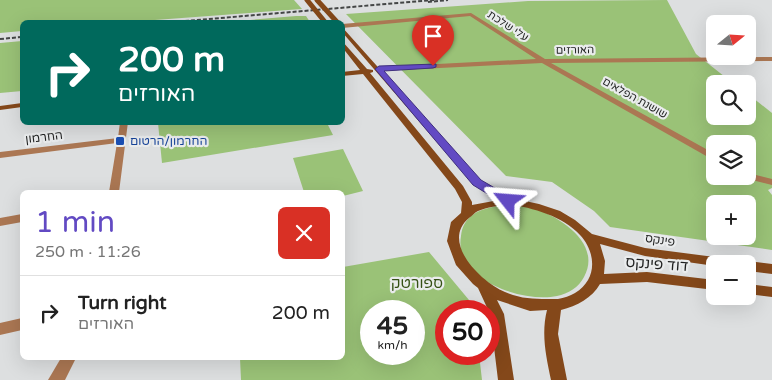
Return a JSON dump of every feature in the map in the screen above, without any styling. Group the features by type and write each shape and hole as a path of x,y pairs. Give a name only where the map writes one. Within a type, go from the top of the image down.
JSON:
{"main road":[{"path":"307,0 324,20"},
{"path":"317,0 335,20"},
{"path":"345,30 477,183 508,201"},
{"path":"345,46 459,188 467,202 466,213 454,231 453,246 460,263 482,286 497,314 506,380"},
{"path":"345,67 351,64 353,55"},
{"path":"345,69 379,69"},
{"path":"345,74 365,70"},
{"path":"345,76 374,81"},
{"path":"0,103 20,100"},
{"path":"0,108 20,105"},
{"path":"466,213 489,203 508,201 538,205 557,213 574,224 587,237 597,255 598,272 596,279 586,293 555,305 518,302 482,286"},
{"name":"פינקס","path":"587,237 645,252 706,261"},
{"path":"756,267 772,269"},
{"name":"דוד פינקס","path":"596,279 648,277 706,284"},
{"path":"756,290 772,292"},
{"path":"555,305 550,321 549,336 559,380"}],"street":[{"name":"עלי שלכת","path":"345,27 471,14 542,60"},
{"name":"האורזים","path":"379,69 542,60 772,59"},
{"name":"שושנת הפלאים","path":"542,60 706,153"},
{"path":"114,190 123,125"},
{"name":"החרמון","path":"0,155 120,140"},
{"path":"756,178 772,182"},
{"path":"0,222 20,218"},
{"path":"0,329 20,324"},
{"path":"56,380 68,360"}],"green space":[{"path":"0,0 294,0 302,9 155,20 20,20 20,31 0,33"},
{"path":"667,0 696,54 706,62 706,65 710,65 723,75 706,75 706,125 756,125 756,100 772,113 772,188 768,190 772,195 772,250 737,245 756,245 756,195 706,195 706,241 610,227 594,211 552,182 506,176 346,14 528,1"},
{"path":"306,16 309,20 249,20"},
{"path":"20,41 20,91 0,93 0,43"},
{"path":"158,125 328,125 333,135 162,163"},
{"path":"343,149 363,191 345,196 345,190 303,190 293,158"},
{"path":"499,205 533,208 544,212 576,233 588,254 588,265 584,277 573,290 557,296 543,297 510,292 493,285 479,276 468,265 461,251 461,236 464,224 476,212"},
{"name":"ספורטק","path":"429,252 469,300 435,300 435,365 480,365 482,380 241,380 240,360 345,360 345,267"}],"railway":[{"path":"197,20 434,0"},
{"path":"428,2 448,0"},
{"path":"0,39 20,37"}],"place":[{"name":"החרמון/הרטום","path":"120,141"}],"route":[{"path":"433,66 379,69 477,183 508,201"}]}
